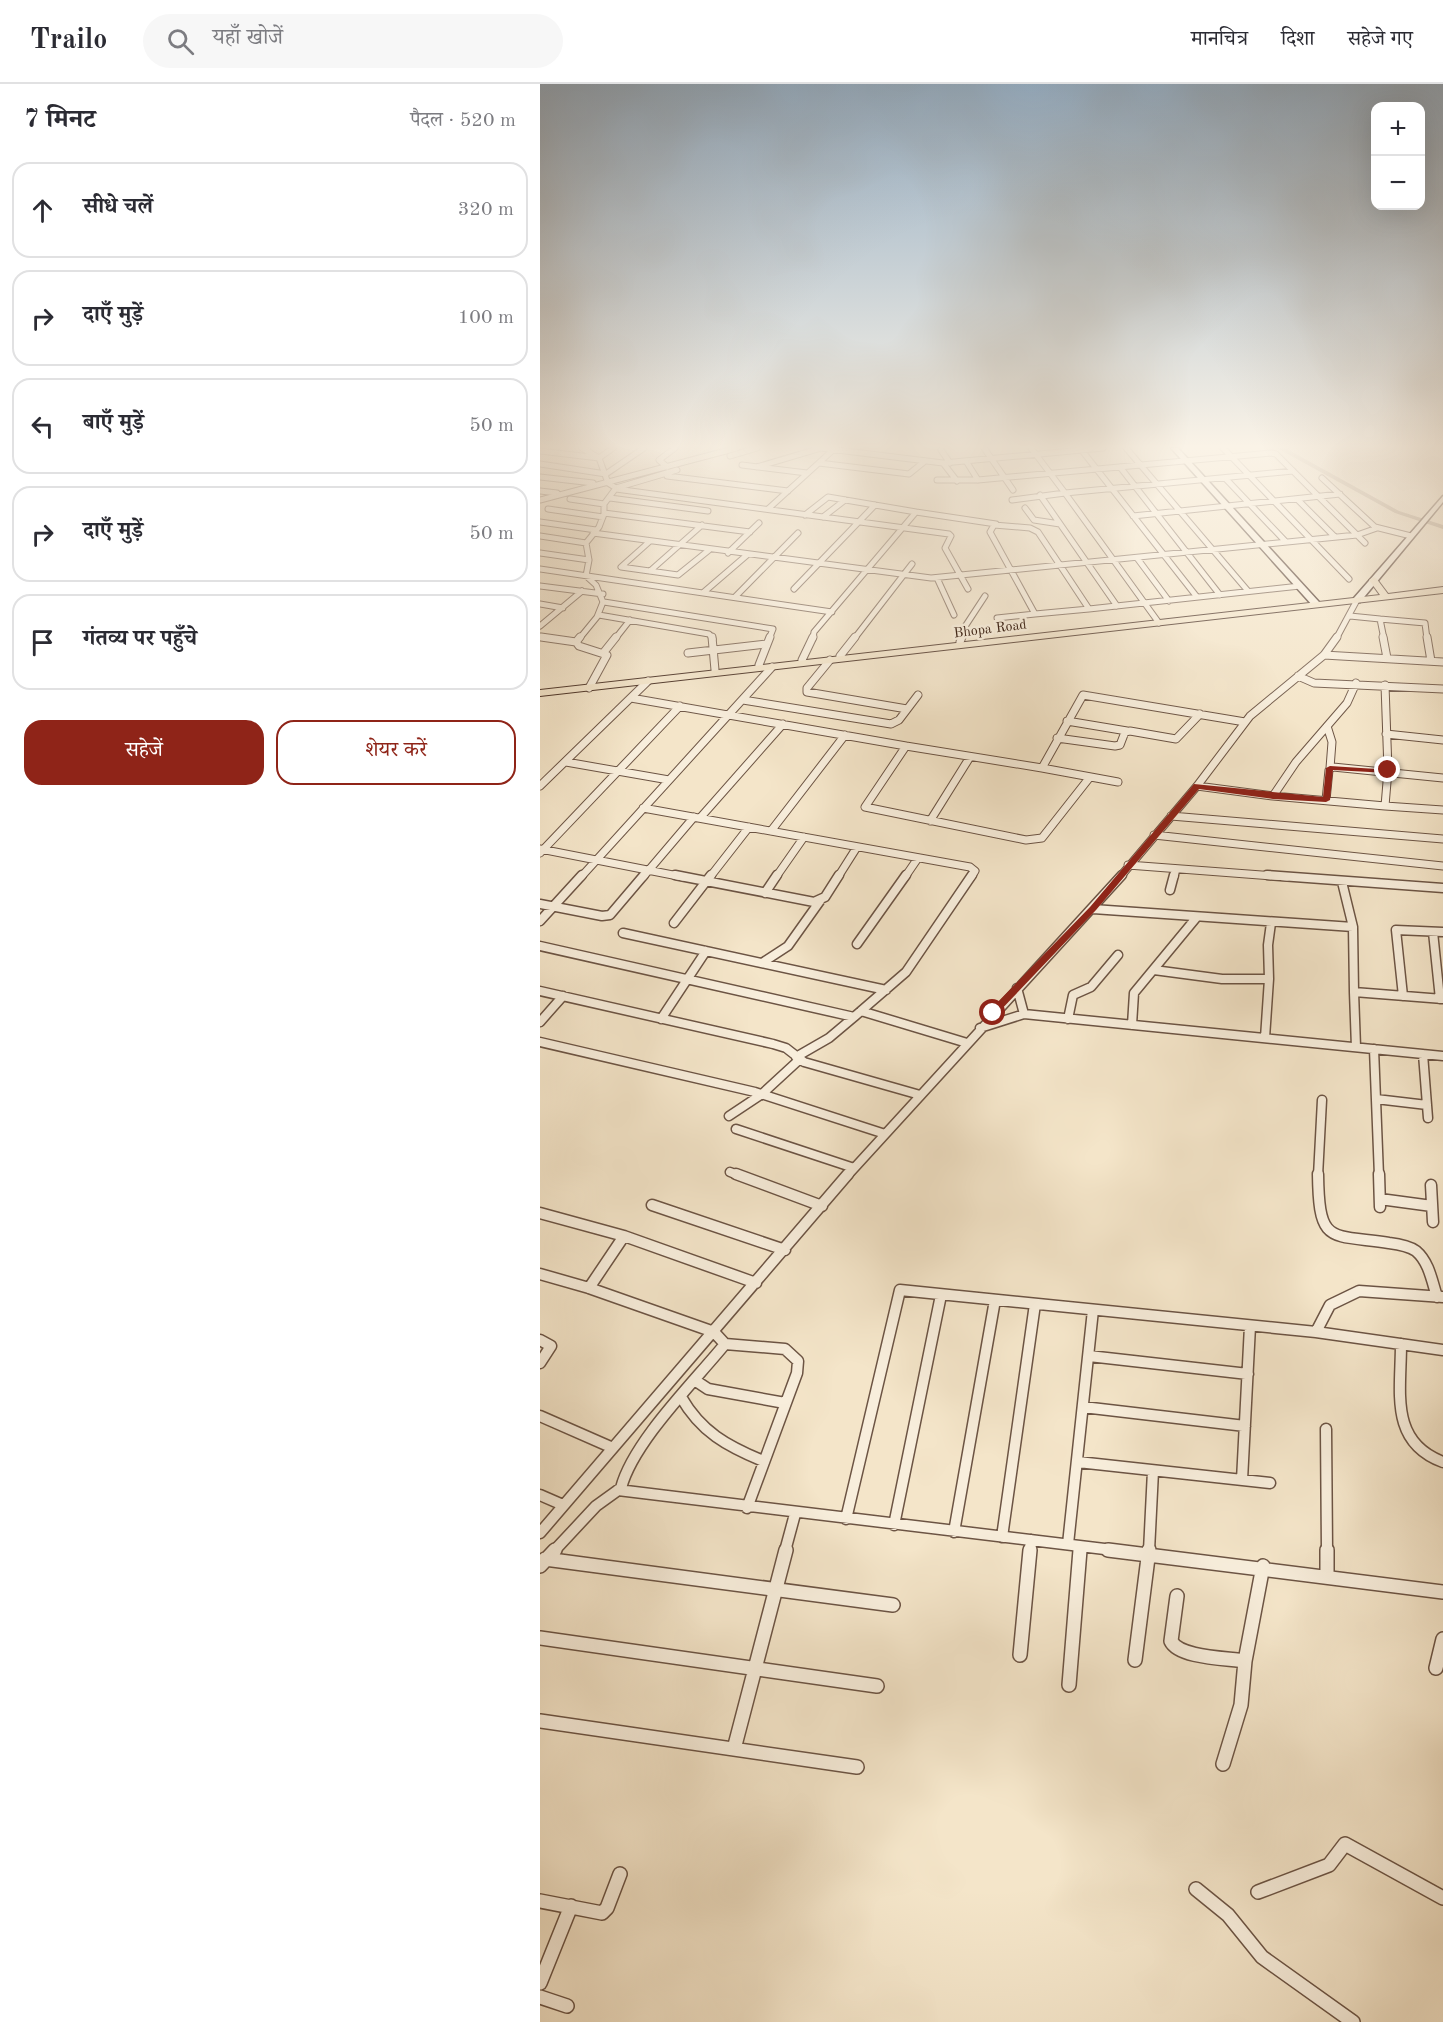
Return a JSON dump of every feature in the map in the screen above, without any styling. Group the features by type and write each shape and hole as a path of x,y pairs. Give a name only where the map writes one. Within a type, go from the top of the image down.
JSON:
{"main road":[{"path":"1258,538 1316,603"},
{"path":"1358,599 1409,538"},
{"path":"1372,580 1384,594"},
{"name":"Bhopa Road","path":"1358,599 1384,594 1443,589"},
{"name":"Bhopa Road","path":"589,686 1443,589"},
{"name":"Bhopa Road","path":"540,692 802,660 1158,621"}],"street":[{"path":"556,538 586,543"},
{"path":"586,576 589,561 586,543 589,538"},
{"path":"632,538 818,565 938,578 1318,538"},
{"path":"650,571 687,538"},
{"path":"728,553 743,538"},
{"path":"735,597 792,538"},
{"path":"794,589 841,538"},
{"path":"802,660 812,644 814,632 893,538"},
{"path":"950,538 945,548 968,588"},
{"path":"993,538 1035,614"},
{"path":"1041,538 1089,609"},
{"path":"1070,538 1117,606"},
{"path":"1097,538 1158,621"},
{"path":"1150,538 1197,597"},
{"path":"1176,538 1220,595"},
{"path":"1201,538 1248,591"},
{"path":"1283,538 1286,542"},
{"path":"1360,538 1365,543"},
{"path":"1311,539 1349,579"},
{"path":"649,542 620,566 681,574 709,550"},
{"path":"540,553 589,561"},
{"path":"704,592 747,555"},
{"path":"1137,558 1169,600"},
{"path":"840,656 912,564"},
{"path":"540,569 832,612"},
{"path":"576,642 599,615 604,603 603,594 598,585 586,576"},
{"path":"938,578 954,615"},
{"path":"540,586 603,594"},
{"path":"997,618 1300,586"},
{"path":"540,626 582,591"},
{"path":"960,642 966,625 985,596"},
{"path":"540,1533 854,1168 980,1028 1093,909 1197,786 1245,722 1324,655 1350,616 1358,599"},
{"path":"604,603 773,628 759,665"},
{"path":"540,604 563,608"},
{"path":"599,615 709,634 714,638 716,670"},
{"path":"1350,616 1425,623 1431,661"},
{"path":"1380,619 1387,658"},
{"path":"604,652 630,621"},
{"path":"540,637 576,642 579,646 604,652"},
{"path":"688,653 767,644"},
{"path":"589,686 606,659 604,652"},
{"path":"1324,655 1443,662"},
{"path":"830,660 807,688 807,692 907,709"},
{"path":"540,921 772,667"},
{"path":"1298,676 1314,683 1356,683 1443,689"},
{"path":"540,786 648,681"},
{"path":"1273,796 1296,762 1350,699 1356,683"},
{"path":"1385,685 1388,770 1385,806"},
{"path":"1042,768 1067,721 1086,694 1245,722"},
{"path":"743,700 891,724 896,723 918,695"},
{"path":"631,698 1118,782"},
{"path":"541,850 680,706"},
{"path":"1067,721 1176,739 1200,714"},
{"path":"540,904 603,916 610,915 783,724"},
{"path":"1326,800 1331,736 1327,726"},
{"path":"1057,738 1115,746 1120,745 1127,731"},
{"path":"1386,734 1443,740"},
{"path":"771,831 845,735"},
{"path":"906,746 865,807 1026,840 1037,840 1054,825 1090,777"},
{"path":"930,821 970,757"},
{"path":"566,762 669,780"},
{"path":"1330,768 1388,770 1443,778"},
{"path":"1197,786 1273,796 1443,810"},
{"path":"643,808 970,867 975,871 913,964 829,1038 798,1058 762,1094 729,1116"},
{"path":"1171,816 1443,839"},
{"path":"674,923 749,827"},
{"path":"1154,835 1443,866"},
{"path":"765,893 804,837"},
{"path":"762,963 788,946 857,847"},
{"path":"541,850 801,900 820,901"},
{"path":"857,944 918,858"},
{"path":"1128,865 1443,888"},
{"path":"1170,890 1176,869"},
{"path":"1342,882 1353,927 1356,1047"},
{"path":"1093,909 1196,918 1353,927"},
{"path":"1132,1025 1133,995 1196,918"},
{"path":"1265,1038 1269,979 1268,945 1271,922"},
{"path":"1403,996 1396,930 1443,932"},
{"path":"1354,992 1442,999 1433,932"},
{"path":"623,933 886,990"},
{"path":"540,946 854,1017"},
{"path":"661,1019 706,951"},
{"path":"1068,1019 1073,995 1091,987 1118,955"},
{"path":"1154,970 1222,979 1269,979"},
{"path":"1017,988 1024,1014"},
{"path":"540,991 774,1044 786,1048 798,1058 920,1095"},
{"path":"540,1022 563,996"},
{"path":"861,1011 967,1043"},
{"path":"980,1028 1024,1014 1443,1056"},
{"path":"540,1042 762,1094 885,1134"},
{"path":"1374,1049 1380,1203 1432,1206"},
{"path":"1423,1054 1428,1118"},
{"path":"1376,1099 1427,1105"},
{"path":"1316,1332 1330,1305 1359,1291 1440,1297 1427,1265 1415,1250 1335,1236 1324,1227 1317,1188 1322,1100"},
{"path":"736,1129 854,1168"},
{"path":"730,1172 822,1206"},
{"path":"1431,1185 1433,1222"},
{"path":"652,1205 785,1250"},
{"path":"540,1213 624,1236 756,1283"},
{"path":"589,1288 624,1236"},
{"path":"540,1275 589,1288 714,1332 725,1344 785,1349 795,1356 798,1367 747,1508"},
{"path":"846,1519 897,1294 903,1290 1316,1332 1443,1350"},
{"path":"894,1525 941,1295"},
{"path":"954,1532 995,1300"},
{"path":"1002,1537 1035,1304"},
{"path":"1069,1685 1078,1462 1093,1310"},
{"path":"1242,1480 1250,1326"},
{"path":"540,1340 551,1346 540,1364"},
{"path":"543,1562 596,1506 618,1490 634,1455 725,1344"},
{"path":"1401,1344 1405,1435 1418,1452 1443,1462"},
{"path":"1089,1356 1248,1374"},
{"path":"696,1381 713,1390 784,1403"},
{"path":"681,1397 698,1426 710,1437 763,1461"},
{"path":"1083,1407 1245,1426"},
{"path":"540,1416 613,1448"},
{"path":"1326,1429 1327,1575"},
{"path":"1078,1462 1270,1483"},
{"path":"1135,1660 1149,1553 1153,1471"},
{"path":"618,1490 795,1514 1263,1566 1443,1592"},
{"path":"540,1495 563,1505"},
{"path":"734,1749 795,1514"},
{"path":"1020,1655 1031,1540"},
{"path":"543,1562 894,1605"},
{"path":"1223,1764 1241,1705 1245,1662 1263,1566"},
{"path":"1177,1596 1171,1641 1174,1647 1187,1653 1245,1662"},
{"path":"540,1638 755,1666 878,1686"},
{"path":"1436,1668 1443,1639"},
{"path":"540,1721 857,1767"},
{"path":"1258,1892 1329,1865 1345,1844 1443,1898"},
{"path":"540,1901 602,1912 607,1908 620,1874"},
{"path":"1196,1889 1228,1915 1262,1957 1353,2022"},
{"path":"540,1983 571,1906"},
{"path":"540,1997 567,2006"}],"route":[{"path":"993,1013 1093,909 1197,786 1326,800 1330,768 1388,770"}]}
